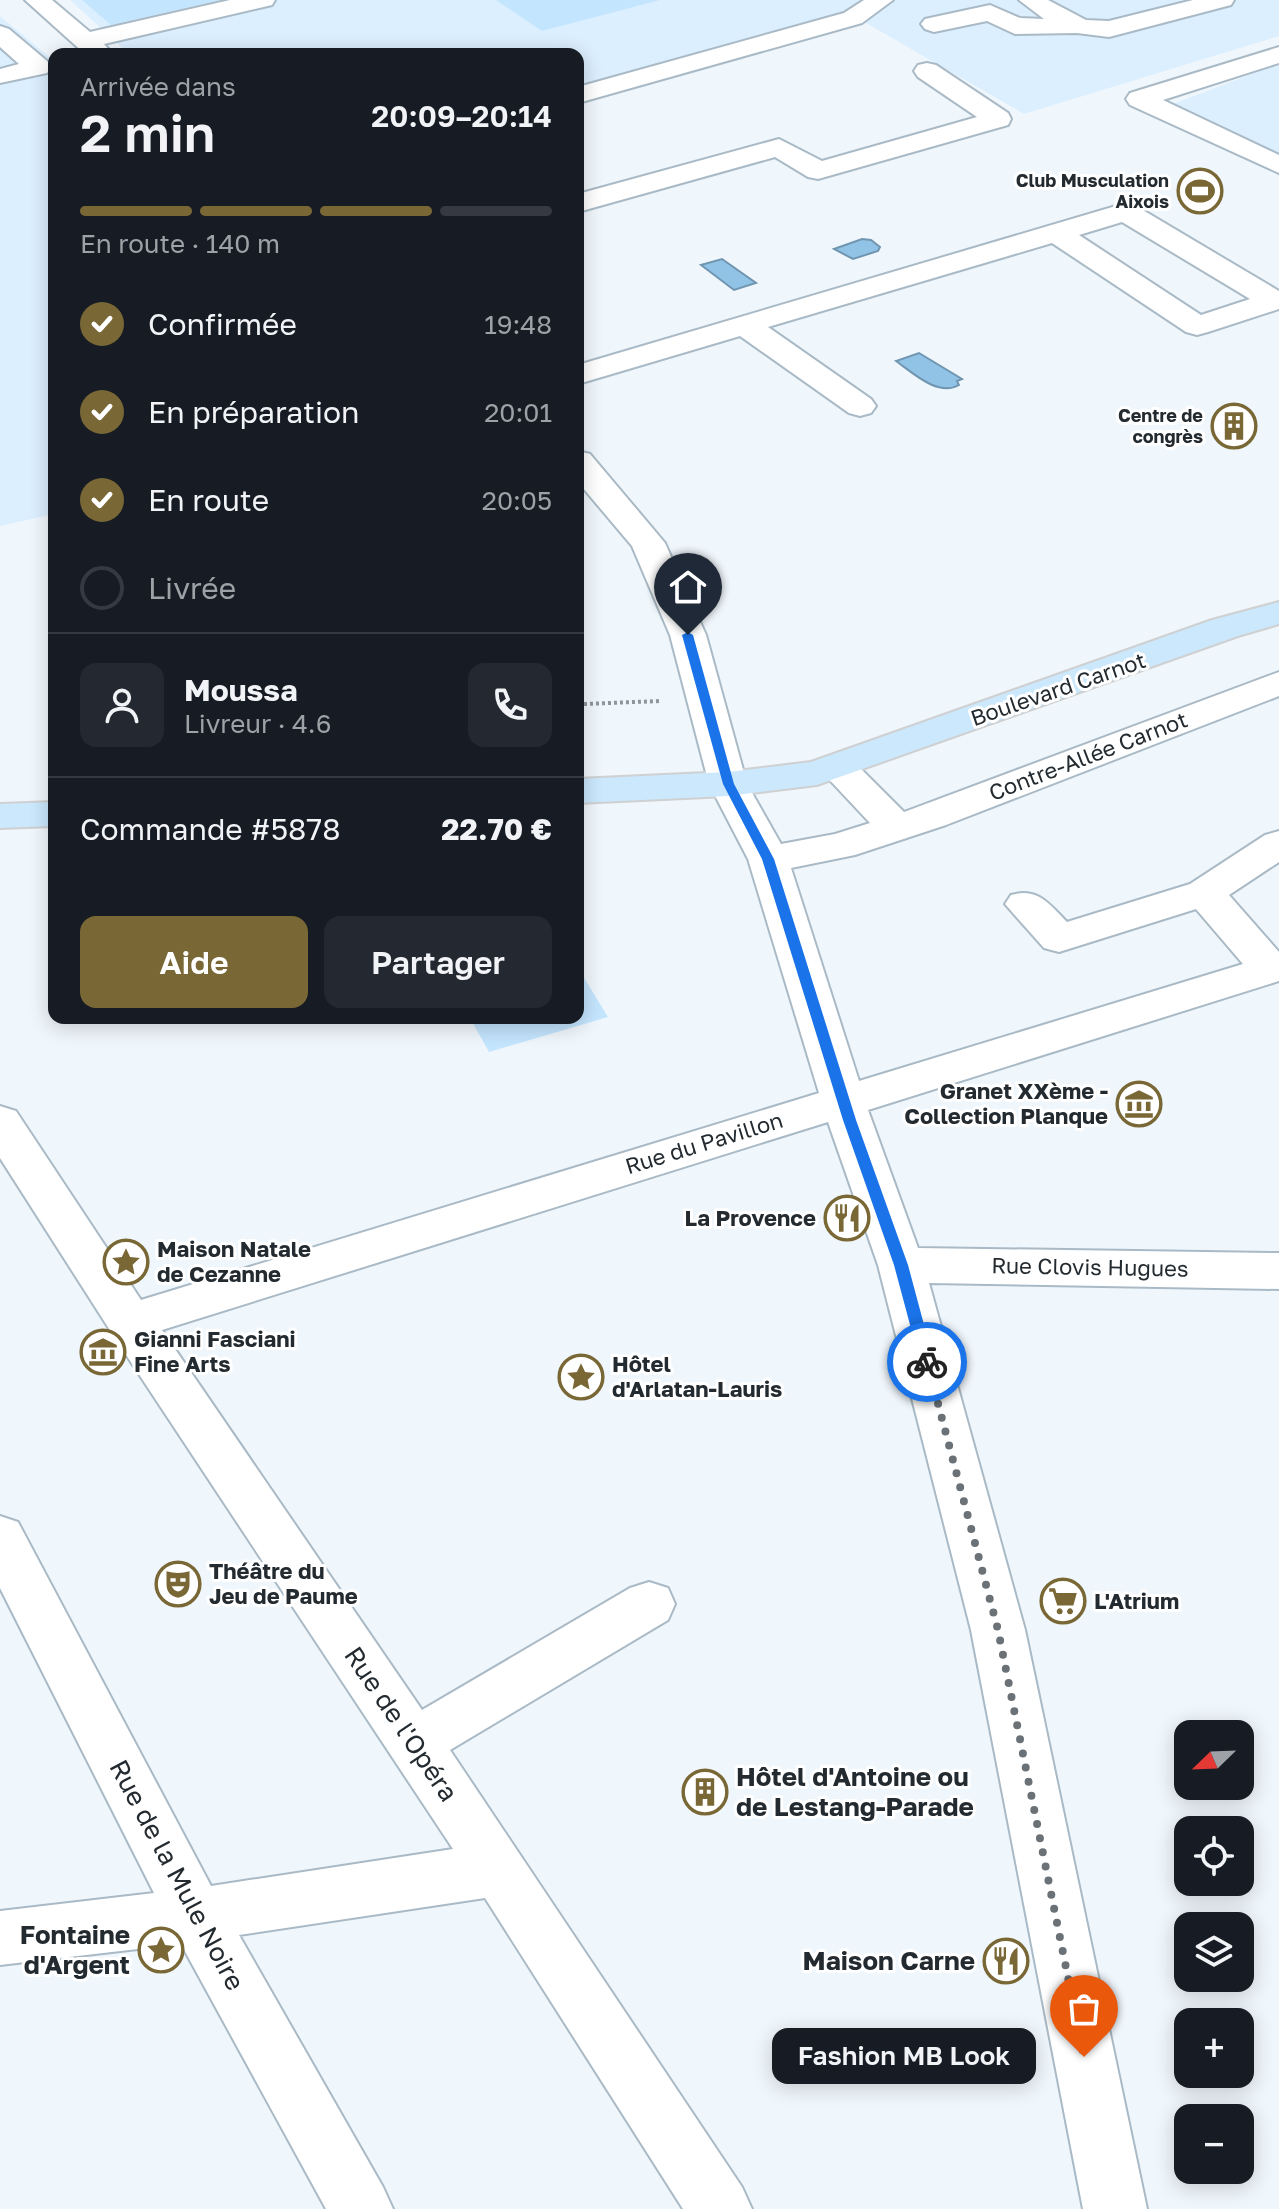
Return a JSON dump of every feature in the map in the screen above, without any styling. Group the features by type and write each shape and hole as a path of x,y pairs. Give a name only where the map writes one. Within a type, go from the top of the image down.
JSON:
{"main road":[{"name":"Boulevard Carnot","path":"584,791 783,779 837,766 1225,628 1279,613"},
{"path":"0,816 48,814"}],"street":[{"path":"37,0 92,48 263,0"},
{"path":"584,93 853,18 881,0"},
{"path":"1031,0 1074,27"},
{"path":"934,24 990,13 1015,26 1109,29 1164,6 1222,0"},
{"path":"0,34 38,67 4,76"},
{"path":"1279,55 1139,99 1279,165"},
{"path":"584,201 779,147 818,171 998,119 927,71"},
{"path":"584,373 1056,232 1126,212 1274,301 1197,326 1056,232"},
{"path":"745,325 860,406"},
{"path":"584,468 648,543 688,635 728,784 768,859 843,1100 901,1265 998,1630 1115,2209"},
{"name":"Contre-Allée Carnot","path":"896,827 1279,683"},
{"path":"768,859 841,846 896,827 837,766"},
{"path":"1025,904 1059,938 1204,893 1279,844"},
{"path":"1204,893 1275,968"},
{"name":"Rue du Pavillon","path":"130,1322 1275,968"},
{"name":"Rue de l'Opéra","path":"0,1122 130,1322 499,1869 720,2209"},
{"name":"Rue Clovis Hugues","path":"901,1265 1279,1271"},
{"name":"Rue de la Mule Noire","path":"0,1537 196,1915 361,2209"},
{"path":"414,1743 649,1604"},
{"path":"0,1938 196,1915 499,1869"}],"path":[{"path":"584,704 705,699"}],"shaded area":[{"path":"70,0 1279,0 1279,36 1024,114 866,23 584,98 584,48 122,48"},
{"path":"82,0 220,0 111,25"},
{"path":"496,0 660,0 542,31"},
{"path":"0,16 48,56 48,515 0,526"},
{"path":"1279,66 1279,154 1173,104 1267,68"},
{"path":"862,239 871,240 880,247 878,251 853,259 834,249"},
{"path":"722,259 756,283 734,290 701,265"},
{"path":"919,353 962,379 957,381 959,385 951,388 934,386 896,361"},
{"path":"584,978 608,1017 489,1052 473,1024 584,1024"}],"way so far":[{"path":"927,1362 998,1630 1084,2057"}],"place":[{"name":"Club Musculation Aixois","path":"1200,191"},
{"name":"Centre de congrès","path":"1234,426"},
{"name":"Granet XXème - Collection Planque","path":"1139,1104"},
{"name":"La Provence","path":"847,1218"},
{"name":"Maison Natale de Cezanne","path":"126,1262"},
{"name":"Gianni Fasciani Fine Arts","path":"103,1352"},
{"name":"Hôtel d'Arlatan-Lauris","path":"581,1377"},
{"name":"Théâtre du Jeu de Paume","path":"178,1584"},
{"name":"L'Atrium","path":"1063,1601"},
{"name":"Hôtel d'Antoine ou de Lestang-Parade","path":"705,1792"},
{"name":"Fontaine d'Argent","path":"161,1950"},
{"name":"Maison Carne","path":"1006,1961"},
{"name":"Fashion MB Look","path":"1084,2057"}],"route":[{"path":"688,635 728,784 768,859 849,1120 901,1265 927,1362"}]}
